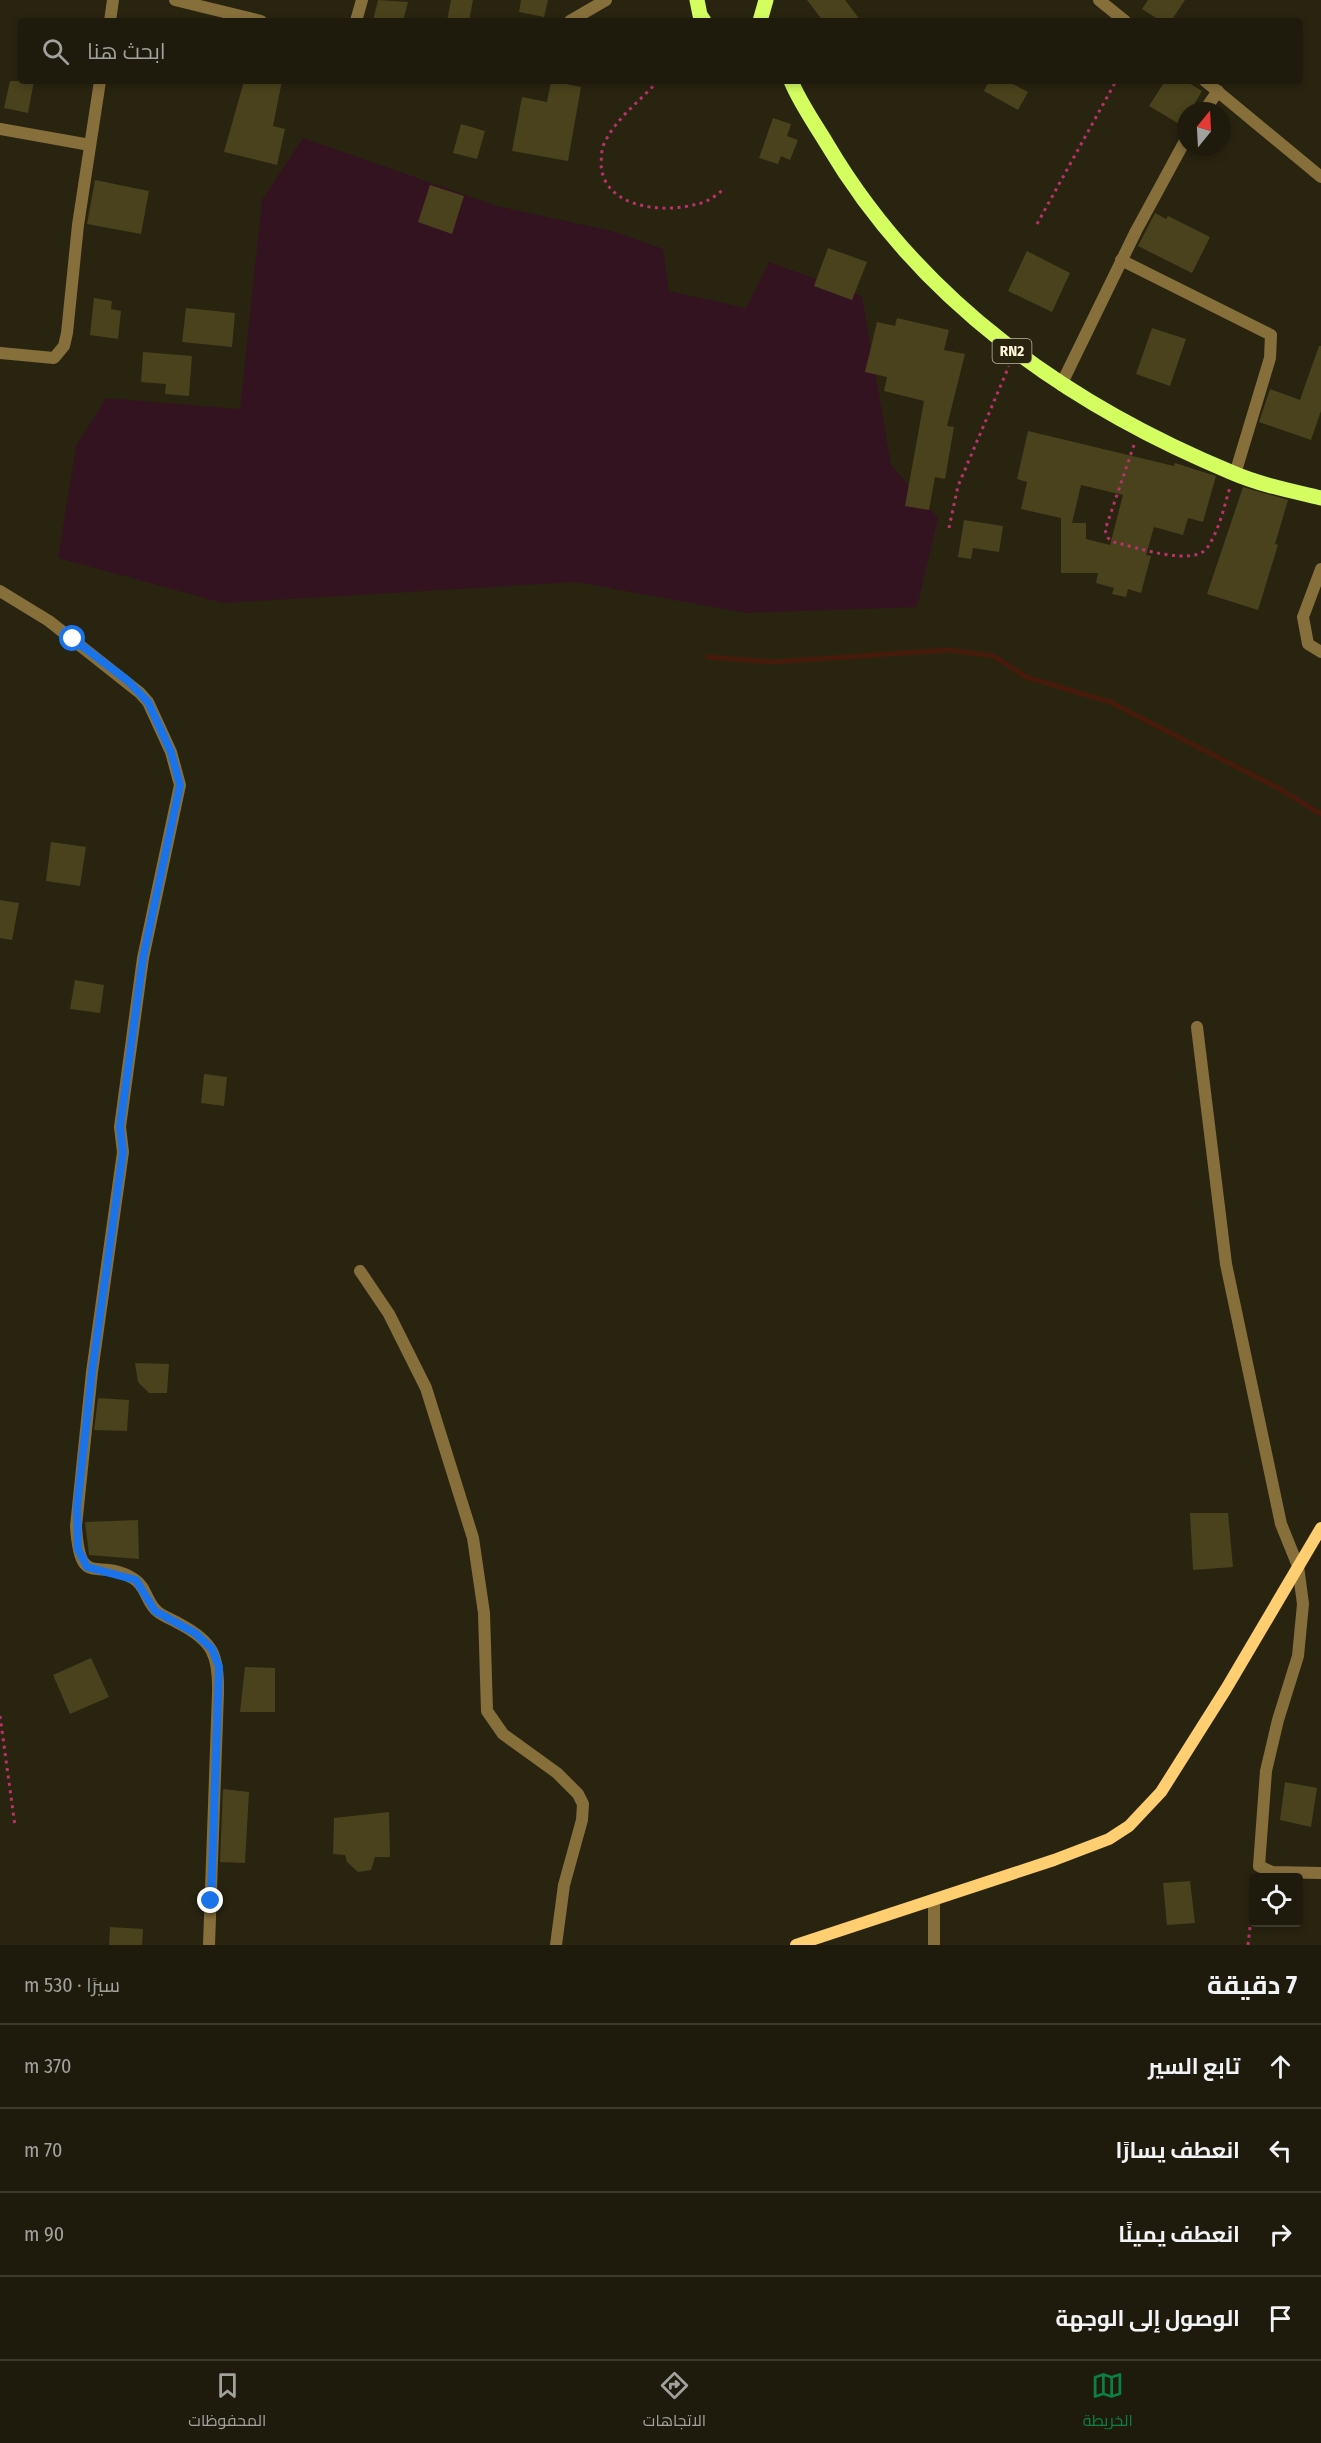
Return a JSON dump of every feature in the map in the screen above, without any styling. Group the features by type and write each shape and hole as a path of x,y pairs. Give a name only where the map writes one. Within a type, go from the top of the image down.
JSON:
{"main road":[{"path":"694,1 702,18"},
{"name":"RN2","path":"792,84 846,176 898,245 954,303 1016,354 1100,409 1234,474 1321,498"},
{"path":"796,1945 934,1901 1109,1839 1143,1814 1161,1792 1226,1689 1321,1528"}],"street":[{"path":"110,18 113,0"},
{"path":"175,0 249,18"},
{"path":"357,18 362,0"},
{"path":"575,18 606,0"},
{"path":"1099,0 1121,18"},
{"path":"0,353 54,358 64,346 70,320 78,225 100,84"},
{"path":"1209,84 1321,177"},
{"path":"1210,102 1218,91"},
{"path":"0,129 90,145"},
{"path":"1061,385 1122,260 1177,156"},
{"path":"1122,260 1271,335 1270,358 1234,474"},
{"path":"1321,569 1303,617 1308,644 1321,652"},
{"path":"0,591 49,621 140,693 148,702 171,752 180,785 148,932 129,1055 120,1127 123,1152 92,1372 76,1526 78,1549 84,1564 91,1569 118,1573 136,1580 155,1611 195,1633 212,1649 216,1657 218,1693 209,1945"},
{"path":"1197,1027 1226,1264 1281,1524 1298,1566 1303,1604 1301,1639 1294,1672 1278,1720 1266,1771 1259,1864 1262,1869 1269,1871 1321,1873"},
{"path":"360,1271 389,1314 426,1388 473,1538 484,1613 487,1711 503,1734 557,1773 578,1794 582,1804 582,1820 564,1885 556,1945"},
{"path":"934,1901 934,1945"}],"path":[{"path":"655,84 612,129 603,145 601,169 604,180 612,192 624,201 655,207 696,205 725,188"},
{"path":"1037,224 1114,84"},
{"path":"949,528 958,486 1000,383 1016,354"},
{"path":"1139,428 1105,530 1108,538 1114,542 1183,557 1197,556 1206,549 1219,522 1234,474"},
{"path":"0,1716 15,1826"},
{"path":"1248,1945 1250,1927"}],"shaded area":[{"path":"303,138 497,206 612,231 663,249 669,291 746,308 769,262 862,296 891,465 938,518 917,607 746,613 576,582 223,603 58,558 76,446 106,398 240,409 262,200"}],"building":[{"path":"378,0 408,2 404,18 374,18"},
{"path":"451,0 473,0 470,18 448,18"},
{"path":"521,0 548,0 544,17 519,12"},
{"path":"807,0 845,0 859,18 821,18"},
{"path":"1148,0 1185,0 1173,18 1156,18 1142,9"},
{"path":"10,81 18,81 18,84 33,84 28,113 4,108"},
{"path":"243,84 281,84 273,126 285,129 277,165 224,152"},
{"path":"550,84 581,87 568,161 512,151 522,97 547,102"},
{"path":"988,84 1013,84 1028,92 1018,110 984,91"},
{"path":"1163,84 1191,84 1202,91 1195,102 1177,102 1177,123 1149,106"},
{"path":"773,118 791,124 787,136 798,140 790,160 781,156 778,164 759,158"},
{"path":"461,124 485,131 477,159 453,153"},
{"path":"95,180 149,191 141,234 87,224"},
{"path":"430,185 464,196 452,234 418,222"},
{"path":"1155,213 1166,219 1168,216 1210,237 1192,273 1138,246"},
{"path":"828,248 867,262 852,300 814,286"},
{"path":"1027,251 1070,273 1052,312 1008,291"},
{"path":"94,298 112,301 111,309 121,311 118,339 90,335"},
{"path":"186,308 235,313 232,347 182,342"},
{"path":"897,318 949,330 944,350 965,354 947,426 954,427 945,479 935,477 929,510 905,506 924,401 884,391 887,377 865,372 877,322 895,326"},
{"path":"1152,328 1186,339 1170,386 1136,374"},
{"path":"1319,346 1321,346 1321,411 1311,440 1259,422 1270,389 1300,400"},
{"path":"143,352 192,356 189,396 165,394 166,384 141,382"},
{"path":"1028,431 1174,466 1175,463 1216,476 1203,522 1188,518 1183,535 1154,527 1146,555 1151,556 1141,593 1128,589 1126,597 1112,594 1114,588 1096,583 1098,573 1061,573 1061,518 1021,509 1027,482 1017,479","holes":["1081,485 1123,495 1110,545 1086,539 1086,523 1072,523"]},
{"path":"1243,487 1288,500 1275,544 1278,545 1258,610 1207,594"},
{"path":"964,520 1003,526 999,552 973,548 971,559 958,557"},
{"path":"51,842 86,847 80,886 46,881"},
{"path":"0,900 19,903 12,940 0,938"},
{"path":"75,980 104,985 100,1013 70,1009"},
{"path":"204,1074 227,1077 224,1106 201,1103"},
{"path":"135,1363 169,1364 167,1393 149,1393 138,1382"},
{"path":"98,1398 129,1400 127,1431 94,1430"},
{"path":"1190,1513 1228,1513 1233,1567 1193,1570"},
{"path":"138,1520 139,1559 89,1555 85,1522"},
{"path":"91,1658 109,1697 70,1714 53,1675"},
{"path":"245,1667 275,1668 275,1712 240,1712"},
{"path":"1285,1782 1317,1788 1311,1827 1280,1820"},
{"path":"223,1789 249,1792 245,1863 220,1862"},
{"path":"389,1812 390,1857 375,1857 371,1870 358,1872 347,1862 345,1855 333,1854 334,1818"},
{"path":"1190,1881 1195,1923 1167,1925 1163,1883"},
{"path":"110,1927 143,1929 142,1945 109,1945"}],"waterway":[{"path":"708,657 772,662 949,650 994,656 1026,677 1110,702 1278,788 1321,814"}],"route":[{"path":"73,639 128,681 148,702 171,752 180,785 143,958 129,1055 120,1127 123,1152 98,1325 79,1487 76,1526 78,1549 81,1560 87,1567 130,1576 136,1580 155,1611 195,1633 205,1641 216,1657 219,1667 211,1901"}]}
